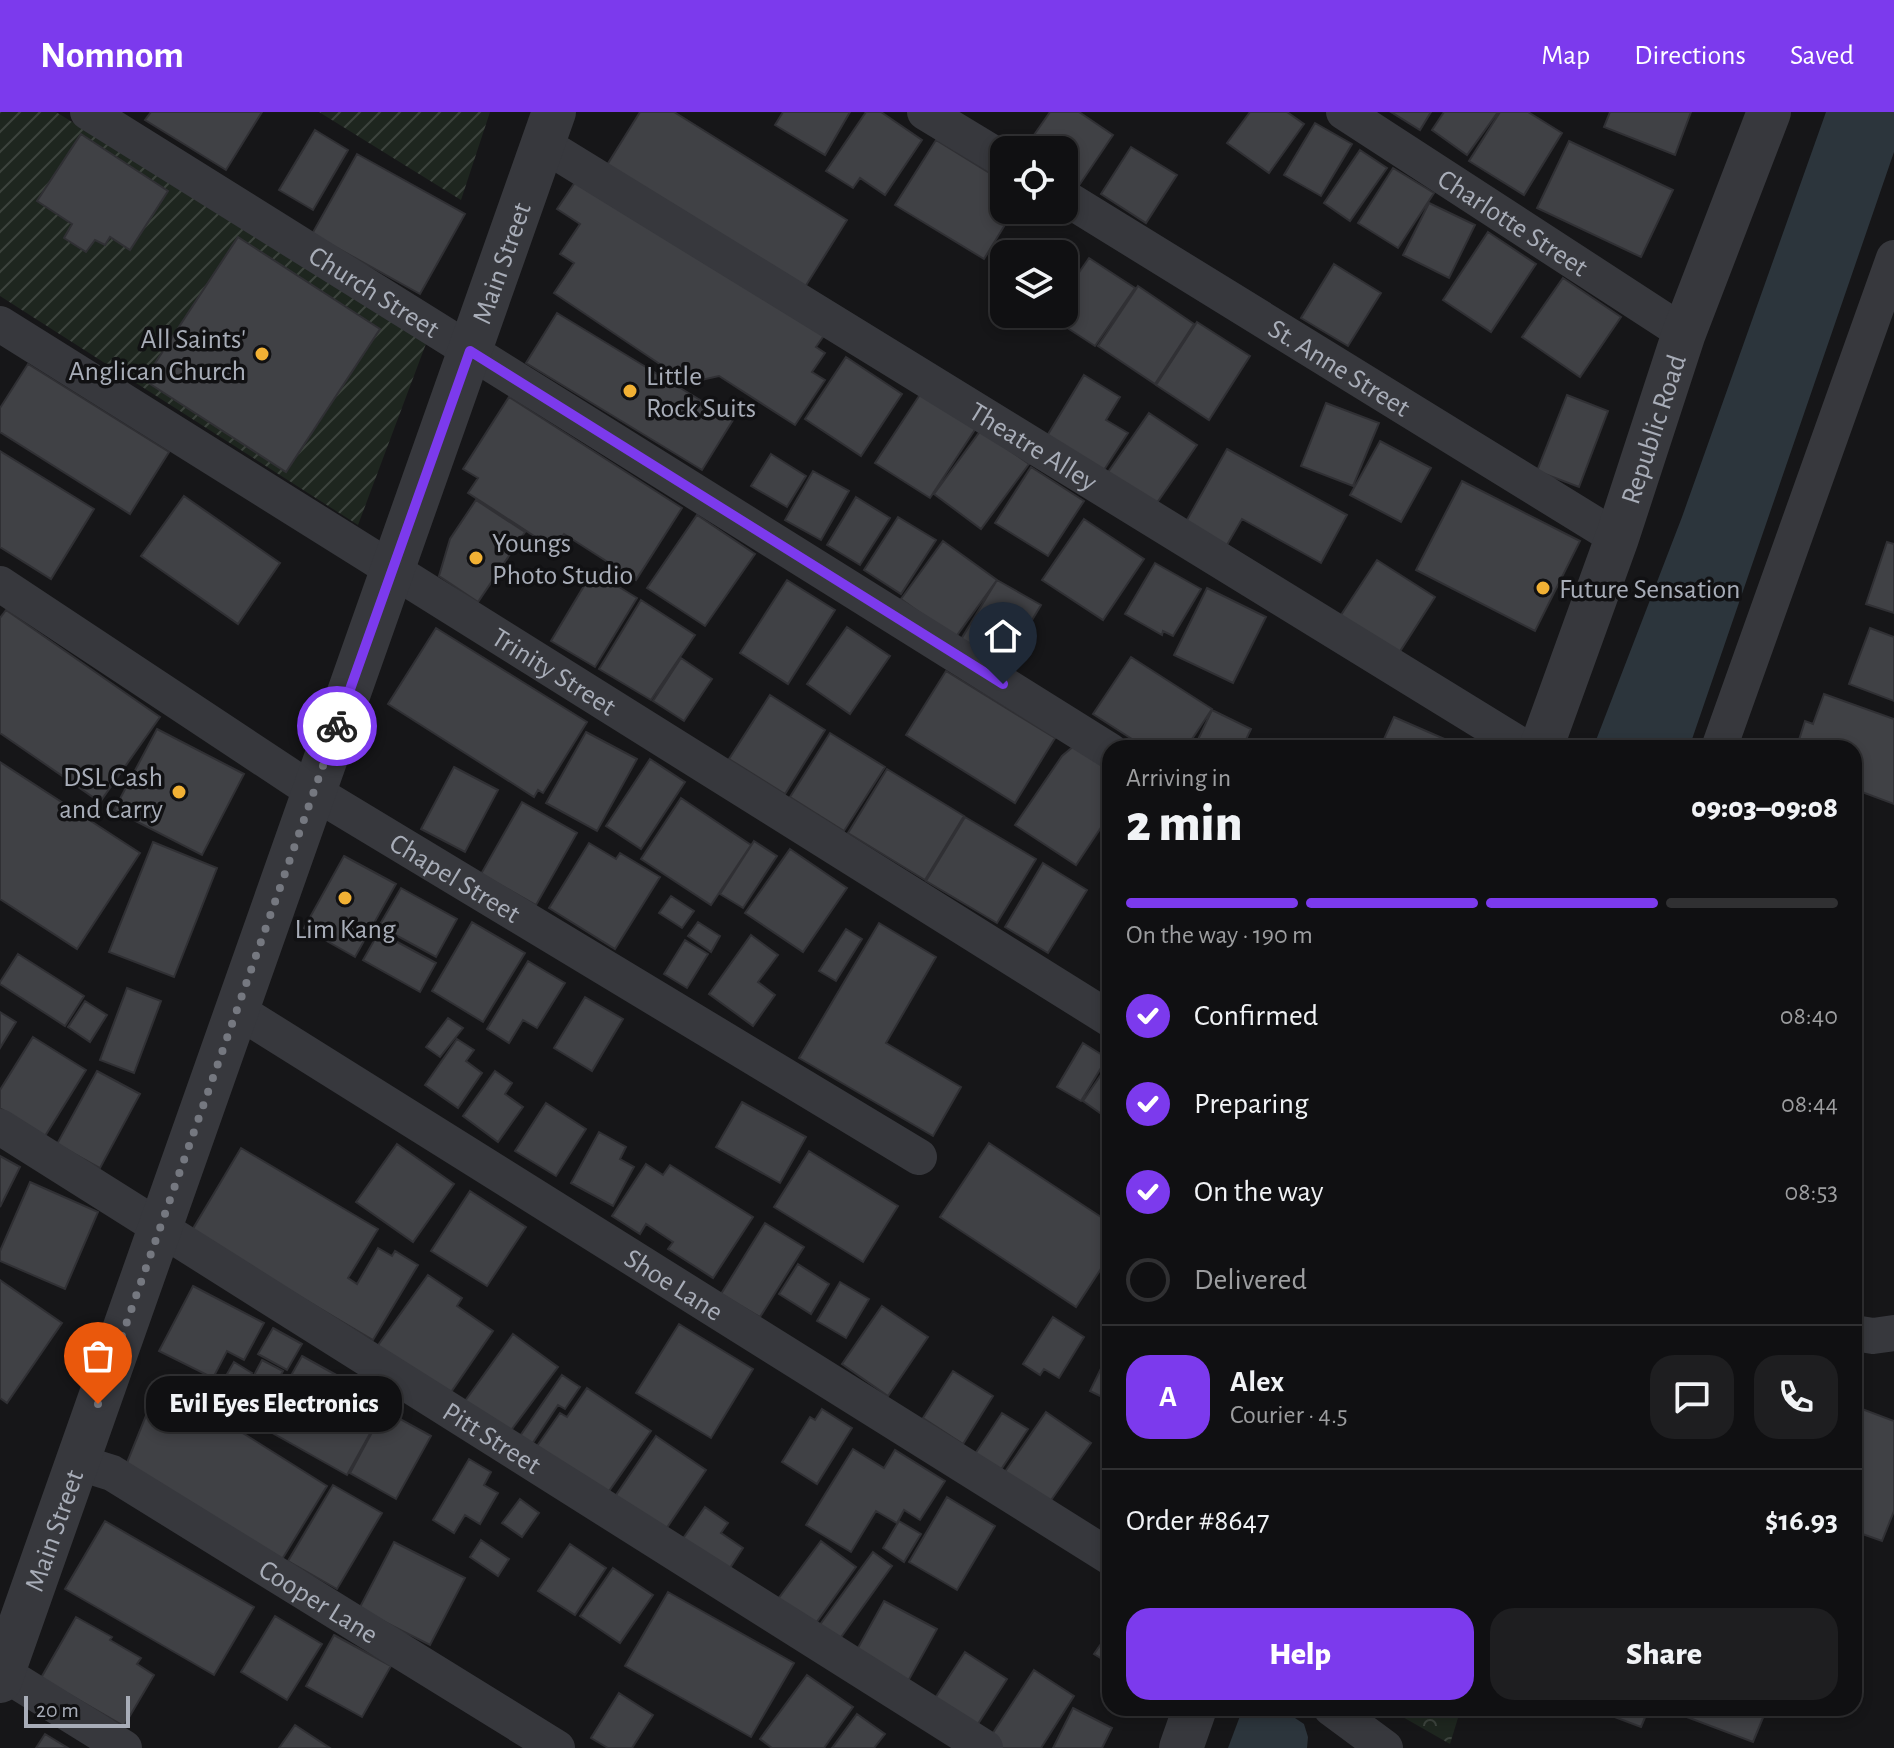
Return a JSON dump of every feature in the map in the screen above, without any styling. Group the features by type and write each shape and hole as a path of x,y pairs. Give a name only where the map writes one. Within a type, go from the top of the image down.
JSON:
{"street":[{"name":"Church Street","path":"88,112 1102,746"},
{"path":"925,112 990,151"},
{"name":"Charlotte Street","path":"1344,112 1684,333"},
{"name":"Republic Road","path":"1544,740 1617,538 1684,333 1769,112"},
{"name":"Main Street","path":"1,1675 549,128"},
{"name":"Theatre Alley","path":"549,128 1512,740"},
{"name":"St. Anne Street","path":"1078,206 1617,538"},
{"path":"1722,740 1894,258"},
{"name":"Trinity Street","path":"0,324 1102,1014"},
{"name":"Chapel Street","path":"0,584 314,792 919,1157"},
{"name":"Shoe Lane","path":"237,1010 1102,1552"},
{"name":"Pitt Street","path":"0,1127 985,1748"},
{"path":"1862,1334 1894,1333"},
{"name":"Cooper Lane","path":"77,1462 112,1473 557,1748"},
{"path":"1,1675 124,1748"},
{"path":"1181,1748 1192,1716"},
{"path":"1342,1716 1385,1748"}],"green space":[{"path":"0,112 56,112 427,341 358,525 0,296","holes":["238,237 380,329 287,472 144,380"]},
{"path":"319,112 490,112 461,200"},
{"path":"1401,1716 1459,1716 1450,1744"}],"shaded area":[{"path":"1826,112 1894,112 1894,152 1692,740 1596,740 1682,517"},
{"path":"1240,1716 1292,1716 1304,1724 1308,1737 1307,1748 1228,1748"}],"building":[{"path":"151,112 262,112 226,170 145,120"},
{"path":"640,112 674,112 847,220 805,287 607,165"},
{"path":"783,112 850,112 825,155 775,125"},
{"path":"866,112 881,112 922,140 885,195 860,178 853,188 826,171"},
{"path":"1050,112 1079,112 1113,135 1080,184 1078,136 1033,136"},
{"path":"1250,112 1287,112 1304,124 1269,173 1227,143"},
{"path":"1391,112 1431,112 1420,130"},
{"path":"1444,112 1498,112 1467,155 1432,130"},
{"path":"1500,112 1528,112 1562,133 1524,195 1469,161"},
{"path":"1610,112 1691,112 1675,155 1604,127"},
{"path":"1315,123 1352,144 1321,196 1284,175"},
{"path":"315,130 348,150 313,210 279,190"},
{"path":"81,134 168,191 130,250 110,237 105,245 95,240 86,252 64,238 72,224 37,201"},
{"path":"936,140 990,173 990,224 1005,224 996,240 990,240 990,249 984,259 895,205"},
{"path":"1569,141 1673,190 1641,257 1537,208"},
{"path":"1131,147 1177,175 1146,223 1101,194"},
{"path":"1360,150 1387,168 1350,221 1324,203"},
{"path":"357,154 465,214 420,294 312,234"},
{"path":"1393,168 1434,193 1398,248 1358,223"},
{"path":"582,172 825,334 816,347 825,353 812,372 825,380 795,425 719,376 688,383 554,293 574,263 560,254 580,224 557,209"},
{"path":"1429,203 1475,225 1449,278 1403,255"},
{"path":"1488,232 1536,264 1491,332 1443,300"},
{"name":"All Saints' Anglican Church","path":"238,237 380,329 286,472 144,380"},
{"path":"1089,258 1135,288 1095,346 1067,328 1078,328 1078,274"},
{"path":"1334,264 1381,293 1348,346 1301,318"},
{"path":"1563,278 1621,317 1580,377 1522,337"},
{"path":"1138,286 1194,324 1155,384 1098,346"},
{"name":"Little Rock Suits","path":"557,313 733,420 702,470 526,363"},
{"path":"1197,322 1250,356 1209,420 1156,385"},
{"path":"846,357 902,394 861,456 805,419"},
{"path":"28,364 169,452 130,514 0,432 0,408"},
{"path":"1084,375 1120,397 1106,420 1128,433 1104,470 1047,436"},
{"path":"921,393 976,428 930,498 875,463"},
{"path":"1567,395 1608,411 1579,487 1537,471"},
{"path":"509,397 682,508 636,580 564,534 554,549 468,493 478,478 463,469"},
{"path":"1326,403 1379,423 1353,486 1301,466"},
{"path":"1149,413 1197,445 1154,507 1106,475"},
{"path":"981,430 1029,464 981,529 934,494"},
{"path":"1380,441 1431,468 1401,522 1350,495"},
{"path":"1227,449 1347,515 1321,563 1242,519 1224,550 1183,527"},
{"path":"0,451 94,509 51,579 0,547"},
{"path":"771,454 806,476 787,507 751,486"},
{"path":"1031,467 1084,501 1048,556 995,523"},
{"path":"813,471 849,491 821,540 785,520"},
{"path":"1462,481 1580,541 1535,631 1416,570"},
{"path":"184,496 280,563 238,624 141,556"},
{"path":"856,497 890,518 860,565 827,545"},
{"name":"Youngs Photo Studio","path":"476,500 525,532 478,602 439,576 450,539"},
{"path":"697,515 755,554 705,626 647,588"},
{"path":"898,517 936,540 901,594 864,570"},
{"path":"1084,519 1144,559 1103,620 1042,580"},
{"path":"943,541 997,580 955,638 901,599"},
{"path":"1887,542 1894,544 1894,613 1866,604"},
{"path":"1377,560 1435,597 1397,656 1339,618"},
{"path":"1155,563 1201,589 1173,636 1163,631 1162,635 1125,614"},
{"path":"593,571 637,598 595,667 551,641"},
{"path":"787,580 835,610 788,684 740,653"},
{"path":"997,580 1041,605 1004,667 960,641"},
{"path":"1207,588 1266,617 1233,683 1174,655"},
{"path":"641,600 695,635 651,700 599,669"},
{"path":"6,610 160,717 100,802 0,733 0,618"},
{"path":"847,627 890,656 850,714 807,684"},
{"path":"436,628 587,722 543,793 538,790 534,797 388,704"},
{"path":"1870,628 1894,637 1894,701 1849,684"},
{"path":"1131,657 1212,709 1191,740 1134,740 1093,714"},
{"path":"681,658 712,679 684,721 653,701"},
{"path":"946,671 1055,738 1015,803 906,735"},
{"path":"1824,694 1894,719 1894,804 1862,792 1862,740 1799,740 1805,721 1813,724"},
{"path":"770,695 825,730 785,794 729,759"},
{"path":"1212,710 1251,729 1246,740 1198,740"},
{"path":"1394,717 1447,740 1384,740"},
{"name":"DSL Cash and Carry","path":"157,729 244,774 202,855 114,810"},
{"path":"586,732 637,759 597,831 546,803"},
{"path":"830,733 885,767 844,831 790,797"},
{"path":"1075,745 1102,764 1102,826 1076,865 1015,825 1062,756"},
{"path":"650,759 685,782 641,849 606,826"},
{"path":"0,762 140,853 77,949 0,899"},
{"path":"454,767 498,790 465,852 421,829"},
{"path":"887,769 964,816 925,880 848,833"},
{"path":"681,798 751,845 711,905 641,859"},
{"path":"522,802 577,833 536,905 481,874"},
{"path":"965,817 1036,859 997,923 926,881"},
{"path":"754,841 777,856 743,908 720,894"},
{"path":"153,842 217,868 174,977 109,952"},
{"path":"589,843 616,859 620,853 660,877 615,949 549,908"},
{"path":"790,849 847,888 803,952 745,913"},
{"path":"344,856 396,884 355,957 304,928"},
{"path":"1043,863 1087,890 1048,953 1005,927"},
{"path":"401,888 457,919 436,957 379,926"},
{"path":"671,896 694,911 682,928 659,913"},
{"path":"472,922 525,953 483,1022 432,991"},
{"path":"698,922 720,936 711,952 688,936"},
{"path":"879,923 936,957 886,1043 961,1087 933,1136 799,1058"},
{"path":"846,929 862,939 836,981 819,971"},
{"path":"379,932 436,963 420,992 363,960"},
{"path":"751,935 778,955 758,982 775,995 753,1026 709,994"},
{"path":"685,940 708,954 687,988 664,974"},
{"path":"18,954 84,996 65,1026 0,984"},
{"path":"528,961 565,983 537,1028 523,1020 509,1043 487,1029"},
{"path":"127,988 161,1001 134,1073 100,1060"},
{"path":"585,997 623,1019 592,1071 554,1048"},
{"path":"85,1001 107,1015 90,1042 68,1027"},
{"path":"0,1012 16,1022 0,1048"},
{"path":"448,1018 463,1028 440,1057 426,1047"},
{"path":"33,1037 86,1070 45,1136 0,1108 0,1090"},
{"path":"457,1039 474,1050 466,1061 482,1073 458,1108 425,1085"},
{"path":"1083,1043 1102,1055 1102,1066 1081,1101 1057,1087"},
{"path":"97,1071 140,1094 100,1168 57,1144"},
{"path":"495,1071 512,1083 505,1094 523,1107 498,1142 463,1116"},
{"path":"1102,1073 1102,1114 1083,1101"},
{"path":"742,1102 806,1137 780,1183 716,1147"},
{"path":"546,1103 586,1129 556,1176 515,1151"},
{"path":"599,1132 626,1147 620,1159 634,1167 613,1206 571,1183"},
{"path":"989,1143 1102,1218 1102,1267 1076,1307 940,1217"},
{"path":"397,1144 454,1184 413,1242 356,1202"},
{"path":"241,1148 378,1229 348,1278 357,1284 378,1248 392,1256 395,1251 418,1265 373,1340 191,1232"},
{"path":"809,1151 898,1206 863,1262 774,1207"},
{"path":"0,1156 20,1167 0,1207"},
{"path":"646,1164 663,1175 670,1165 753,1217 713,1278 668,1249 673,1242 646,1224 640,1234 612,1216"},
{"path":"30,1182 98,1212 65,1289 0,1261 0,1251"},
{"path":"470,1191 526,1227 487,1286 431,1251"},
{"path":"765,1223 804,1247 760,1317 721,1294"},
{"path":"798,1264 829,1284 811,1314 779,1294"},
{"path":"428,1275 462,1298 457,1306 493,1331 447,1398 376,1348"},
{"path":"0,1280 62,1323 7,1403 0,1398"},
{"path":"840,1282 869,1299 846,1338 817,1321"},
{"path":"193,1286 264,1323 244,1360 227,1351 213,1378 159,1351"},
{"path":"882,1306 928,1337 888,1396 842,1364"},
{"path":"1053,1317 1084,1337 1059,1378 1044,1369 1040,1375 1023,1364"},
{"path":"679,1324 753,1369 711,1438 636,1393"},
{"path":"273,1328 302,1344 287,1370 258,1354"},
{"path":"513,1334 558,1367 509,1433 465,1401"},
{"path":"302,1356 387,1403 347,1475 262,1427"},
{"path":"262,1360 283,1371 272,1392 251,1381"},
{"path":"234,1362 252,1373 237,1398 219,1388"},
{"path":"1102,1366 1102,1397 1090,1391"},
{"path":"953,1371 993,1396 963,1444 923,1418"},
{"path":"562,1375 580,1387 565,1409 558,1405 532,1444 520,1436"},
{"path":"160,1381 327,1486 281,1561 124,1470"},
{"path":"587,1388 651,1431 607,1494 537,1446 560,1413 567,1417"},
{"path":"822,1409 852,1428 817,1484 782,1462 810,1417 815,1420"},
{"path":"1862,1409 1894,1421 1894,1511 1882,1541 1862,1534"},
{"path":"384,1410 431,1436 396,1499 350,1473"},
{"path":"1046,1412 1091,1443 1047,1506 1002,1476"},
{"path":"1002,1413 1028,1429 1000,1471 975,1454"},
{"path":"656,1436 706,1470 664,1532 614,1498"},
{"path":"853,1449 884,1468 895,1450 945,1481 920,1520 904,1510 897,1523 876,1511 851,1552 806,1525"},
{"path":"469,1459 491,1472 484,1485 498,1493 480,1524 465,1515 454,1533 433,1520"},
{"path":"333,1485 382,1513 337,1589 288,1561"},
{"path":"947,1497 995,1526 957,1590 909,1562"},
{"path":"520,1499 539,1513 522,1537 502,1523"},
{"path":"705,1507 728,1523 721,1533 743,1548 728,1571 682,1540"},
{"path":"105,1521 254,1607 214,1675 65,1589"},
{"path":"899,1521 921,1534 904,1562 883,1548"},
{"path":"481,1540 509,1559 498,1576 470,1557"},
{"path":"821,1541 856,1567 811,1630 775,1603"},
{"path":"394,1542 465,1578 430,1645 359,1609"},
{"path":"570,1544 606,1568 575,1615 538,1591"},
{"path":"873,1552 892,1566 836,1644 816,1630"},
{"path":"613,1568 653,1595 620,1643 580,1616"},
{"path":"668,1592 794,1663 751,1737 625,1666"},
{"path":"884,1601 937,1629 907,1683 854,1655"},
{"path":"275,1616 322,1644 287,1700 241,1672"},
{"path":"76,1617 141,1658 137,1664 154,1675 124,1726 41,1678"},
{"path":"334,1635 391,1666 362,1717 306,1686"},
{"path":"1102,1642 1102,1659 1094,1654"},
{"path":"965,1652 1007,1679 974,1730 932,1703"},
{"path":"1034,1670 1074,1696 1041,1748 1003,1748 989,1739"},
{"path":"807,1675 853,1707 824,1748 772,1748 760,1739"},
{"path":"619,1693 653,1715 632,1748 608,1748 591,1738"},
{"path":"1073,1708 1112,1728 1102,1748 1053,1748"},
{"path":"857,1714 885,1734 874,1748 832,1748"},
{"path":"1612,1716 1646,1716 1641,1727"},
{"path":"1684,1716 1764,1716 1753,1742"},
{"path":"295,1725 330,1748 279,1748"},
{"path":"45,1734 68,1748 36,1748"}],"way so far":[{"path":"98,1404 337,726"}],"place":[{"name":"All Saints' Anglican Church","path":"262,354"},
{"name":"Little Rock Suits","path":"630,391"},
{"name":"Youngs Photo Studio","path":"476,558"},
{"name":"Future Sensation","path":"1543,588"},
{"name":"DSL Cash and Carry","path":"179,792"},
{"name":"Lim Kang","path":"345,898"},
{"name":"Evil Eyes Electronics","path":"98,1404"}],"route":[{"path":"337,726 470,351 1003,684"}]}
